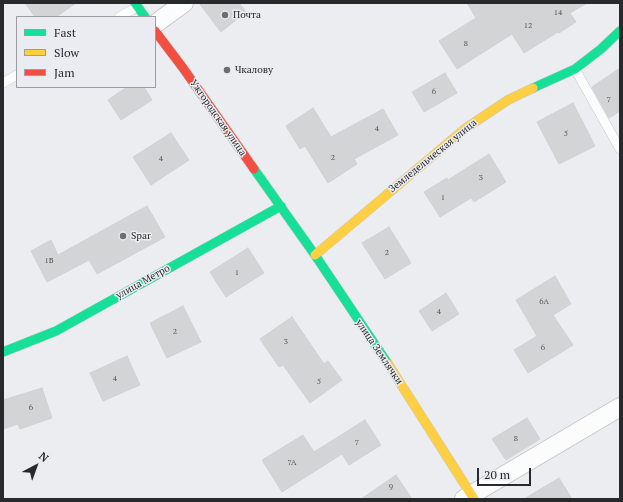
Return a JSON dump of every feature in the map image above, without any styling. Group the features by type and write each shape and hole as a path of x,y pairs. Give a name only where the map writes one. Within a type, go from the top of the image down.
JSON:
{"street":[{"path":"156,23 184,3"},
{"path":"136,5 144,16"},
{"name":"Ужгородская улица","path":"156,32 281,206"},
{"name":"Земледельческая улица","path":"315,255 466,128 508,100 575,69 620,32"},
{"name":"улица Землячки","path":"281,206 395,375 470,497"},
{"name":"улица Метро","path":"3,352 56,331 281,206"},
{"path":"470,497 620,407"}],"lane":[{"path":"120,16 136,5"},
{"path":"575,69 620,149"},
{"path":"3,83 16,76"}],"building":[{"path":"25,3 76,3 57,16 34,16"},
{"path":"199,3 239,3 246,12 221,32"},
{"path":"467,3 587,3 570,13 576,22 524,53 512,34 457,69 439,41 476,18"},
{"path":"620,68 620,111 609,118 592,87"},
{"path":"445,73 457,93 424,112 412,92"},
{"path":"126,88 145,88 152,100 121,120 108,100"},
{"path":"573,103 595,146 559,164 537,122"},
{"path":"313,108 331,137 383,109 398,135 354,159 357,164 328,183 305,146 300,149 286,126"},
{"path":"171,133 189,160 151,185 133,157"},
{"path":"489,154 506,182 474,202 471,198 440,217 424,192 447,178 448,180"},
{"path":"147,206 165,237 97,274 89,260 47,282 31,251 51,240 58,255"},
{"path":"389,227 411,263 385,279 362,243"},
{"path":"248,248 264,273 226,297 210,272"},
{"path":"555,276 571,304 553,315 573,345 528,373 514,350 537,336 516,300"},
{"path":"446,293 459,314 432,331 419,311"},
{"path":"183,306 201,342 167,358 150,323"},
{"path":"292,317 324,364 328,361 342,380 310,403 283,365 279,367 260,339"},
{"path":"127,356 140,385 103,401 90,373"},
{"path":"42,388 52,418 20,429 18,424 3,429 3,400"},
{"path":"527,418 540,439 506,460 492,439"},
{"path":"365,420 381,445 349,465 342,454 282,492 262,460 303,435 314,452"},
{"path":"396,475 412,499 361,499"},
{"path":"559,478 572,499 524,499"}],"traffic: fast":[{"path":"135,3 144,16"},
{"path":"533,88 575,69 601,49 620,31"},
{"path":"254,169 315,255 388,364"},
{"path":"3,352 56,331 281,206"}],"traffic: slow":[{"path":"315,255 466,128 508,100 533,88"},
{"path":"388,364 474,499"}],"traffic: jam":[{"path":"156,32 254,169"}],"place":[{"name":"Почта","path":"225,15"},
{"name":"Чкалову","path":"227,70"},
{"name":"Spar","path":"123,236"}]}
